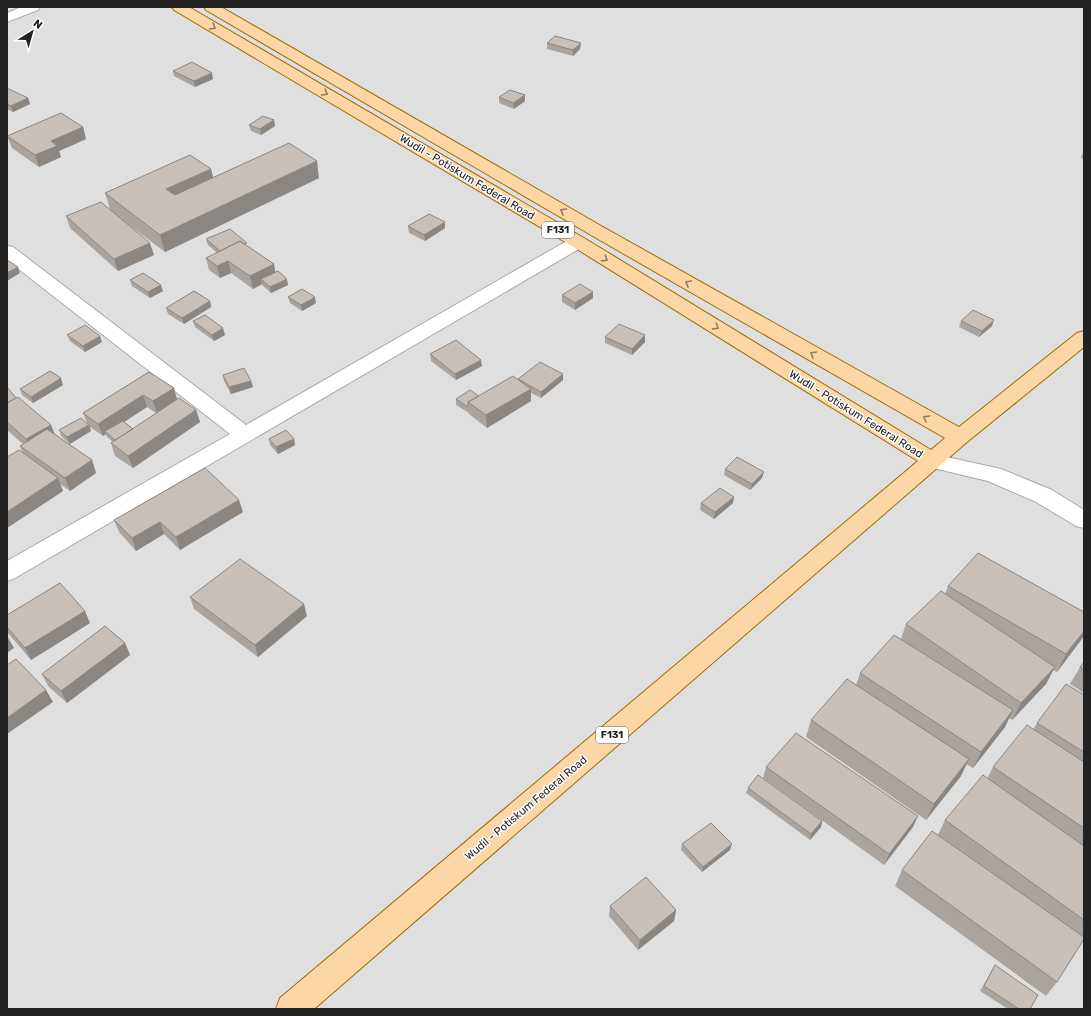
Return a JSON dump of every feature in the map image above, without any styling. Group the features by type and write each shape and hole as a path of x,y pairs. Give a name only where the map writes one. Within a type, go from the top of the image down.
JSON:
{"main road":[{"name":"Wudil - Potiskum Federal Road","path":"179,7 578,242 933,461 291,1009"},
{"name":"Wudil - Potiskum Federal Road","path":"211,7 597,231 960,437"},
{"path":"933,461 960,437 1084,337"}],"street":[{"path":"7,18 33,7"},
{"path":"7,572 578,242"},
{"path":"7,250 245,435"},
{"path":"933,461 993,474 1044,496 1084,520"}],"shaded area":[{"path":"7,7 1084,7 1084,1009 7,1009"}],"building":[{"path":"555,36 581,43 573,50 547,43"},
{"path":"192,62 212,73 194,81 173,71"},
{"path":"7,88 28,98 11,106 7,104"},
{"path":"510,90 525,95 513,103 499,97"},
{"path":"61,113 83,127 51,141 57,146 35,155 7,136"},
{"path":"263,116 274,120 260,129 249,125"},
{"path":"289,143 317,161 160,235 105,193 190,155 211,169 166,189 175,195"},
{"path":"101,202 150,243 114,259 66,216"},
{"path":"429,214 445,222 424,235 408,226"},
{"path":"230,229 247,243 244,244 240,241 220,251 206,239"},
{"path":"240,241 274,264 250,276 228,261 217,266 206,258"},
{"path":"7,260 18,267 7,273"},
{"path":"278,271 287,279 270,287 261,279"},
{"path":"143,273 161,285 148,292 130,280"},
{"path":"580,284 593,292 575,303 562,295"},
{"path":"302,289 315,297 301,305 288,297"},
{"path":"194,291 210,301 182,318 166,308"},
{"path":"973,310 994,320 982,331 961,321"},
{"path":"205,315 223,328 212,335 193,321"},
{"path":"619,324 645,335 632,349 605,337"},
{"path":"85,325 100,336 83,346 67,335"},
{"path":"456,340 481,360 455,374 430,354"},
{"path":"540,362 563,374 541,392 518,379"},
{"path":"244,368 251,381 229,387 223,375"},
{"path":"50,371 61,378 31,397 20,389"},
{"path":"149,372 174,388 153,401 143,395 98,424 83,413"},
{"path":"513,376 531,389 486,415 468,402"},
{"path":"7,387 16,398 7,403"},
{"path":"470,390 479,396 468,402 468,407 456,399"},
{"path":"18,397 51,425 26,439 7,422 7,403"},
{"path":"179,398 196,410 128,456 111,443"},
{"path":"81,418 89,425 67,437 59,430"},
{"path":"123,421 133,429 115,440 105,431"},
{"path":"47,429 92,460 65,478 20,446"},
{"path":"286,430 294,439 276,447 269,439"},
{"path":"19,450 58,478 7,512 7,457"},
{"path":"737,457 764,472 752,484 725,469"},
{"path":"205,468 239,500 176,537 160,522 132,538 114,520"},
{"path":"720,488 734,497 715,512 701,503"},
{"path":"978,553 1084,612 1084,631 1066,654 948,586"},
{"path":"240,559 304,604 255,645 190,597"},
{"path":"60,583 85,611 25,648 7,627 7,615"},
{"path":"941,591 1055,667 1021,703 906,624"},
{"path":"105,626 125,643 61,691 42,674"},
{"path":"894,635 1013,710 981,752 860,673"},
{"path":"16,659 46,690 7,718 7,665"},
{"path":"1084,662 1084,669 1080,667"},
{"path":"847,679 969,759 934,804 811,720"},
{"path":"1066,684 1084,695 1084,752 1037,723"},
{"path":"1027,725 1084,762 1084,828 993,767"},
{"path":"796,733 918,816 889,854 766,767"},
{"path":"758,775 822,821 811,834 748,788"},
{"path":"983,775 1084,846 1084,920 945,820"},
{"path":"711,823 732,844 703,867 682,844"},
{"path":"932,831 1084,937 1057,982 902,870"},
{"path":"646,877 676,910 640,940 610,906"},
{"path":"995,965 1038,995 1030,1009 1019,1009 984,986"}]}
